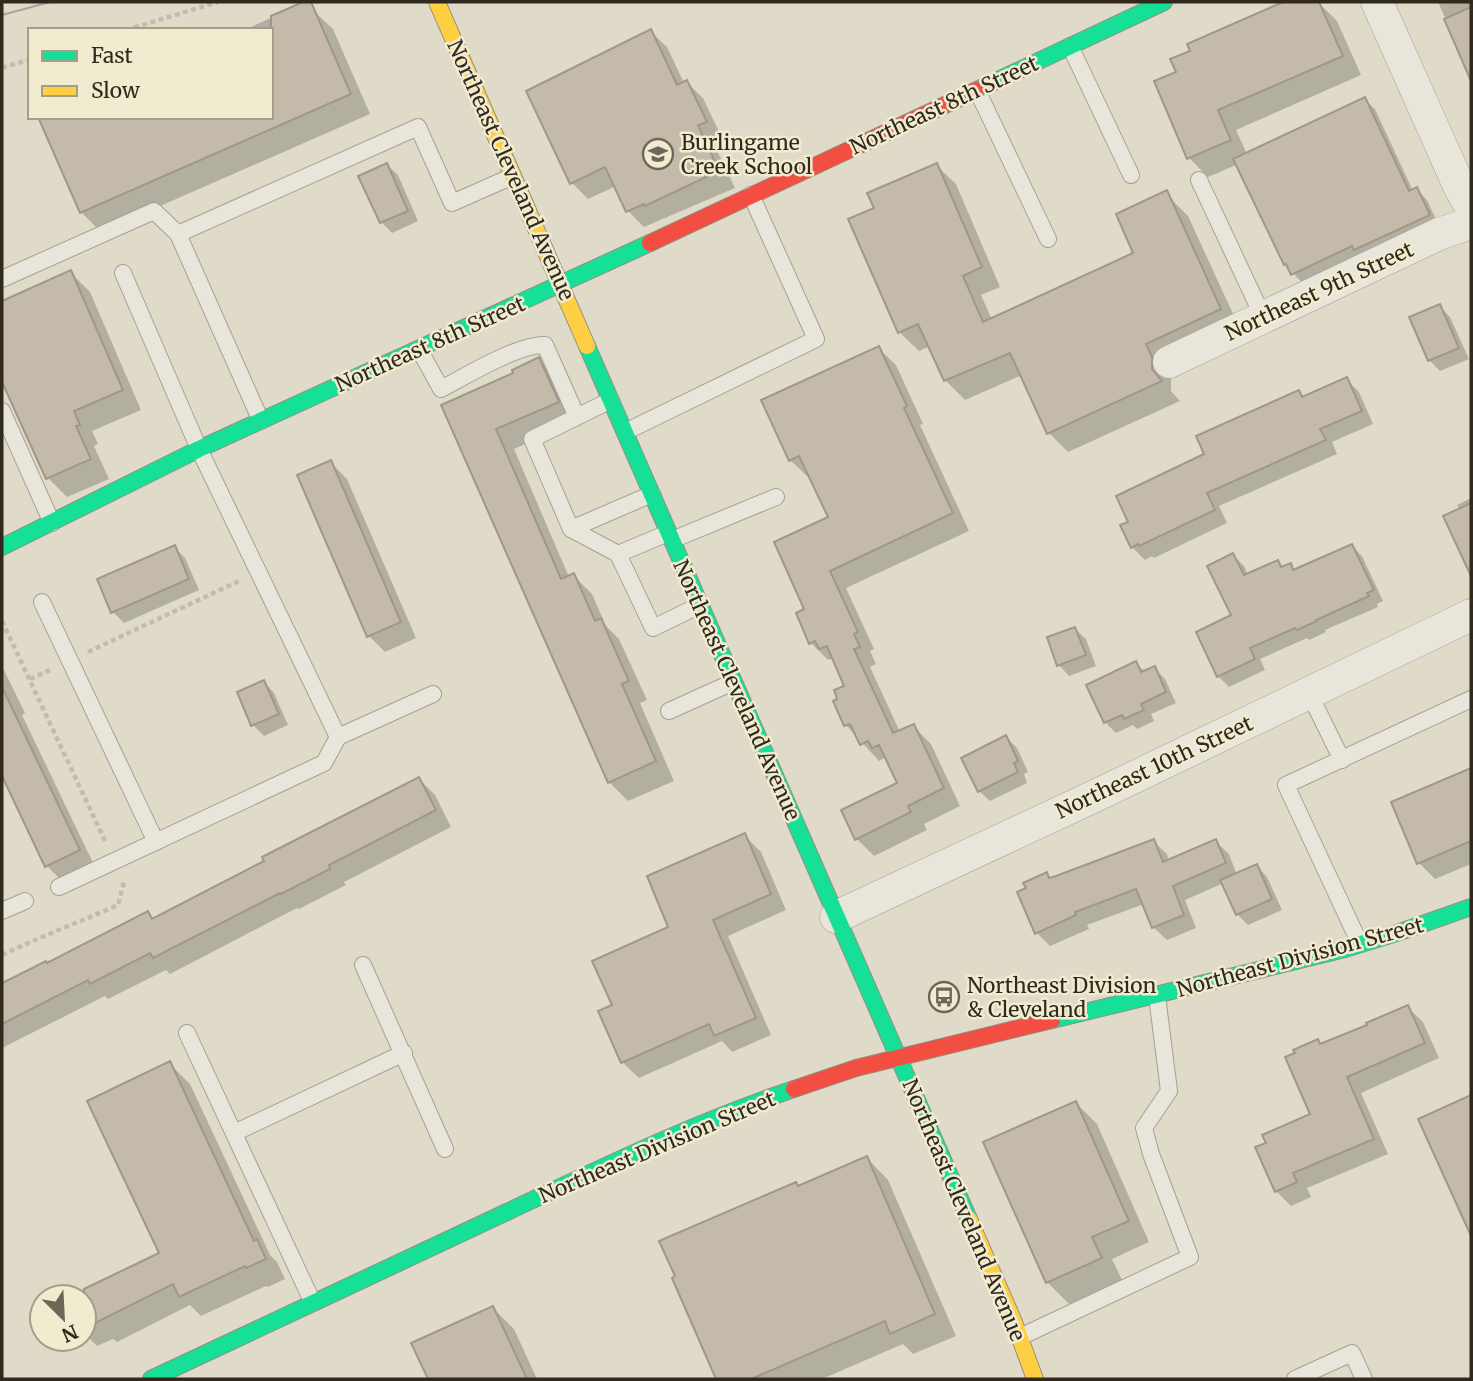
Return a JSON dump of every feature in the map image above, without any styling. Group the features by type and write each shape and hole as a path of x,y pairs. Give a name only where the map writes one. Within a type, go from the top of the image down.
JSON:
{"main road":[{"name":"Northeast Cleveland Avenue","path":"437,2 1020,1338 1035,1379"},
{"name":"Northeast 8th Street","path":"2,547 199,449 561,285 1164,2"},
{"name":"Northeast Division Street","path":"150,1379 607,1166 748,1104 856,1068 1360,944 1471,907"}],"street":[{"path":"1377,2 1459,186 1471,207"},
{"name":"Northeast 9th Street","path":"1169,362 1439,234 1471,223"},
{"name":"Northeast 10th Street","path":"836,917 1471,615"}],"lane":[{"path":"1070,46 1131,175"},
{"path":"977,90 1048,239"},
{"path":"178,234 418,127 453,203 513,176"},
{"path":"1199,180 1263,317"},
{"path":"625,432 816,339 751,195"},
{"path":"2,279 154,211 178,234 261,421"},
{"path":"124,273 199,449 338,737"},
{"path":"419,349 441,389 516,351 536,344 545,345 577,417"},
{"path":"611,400 533,439 571,529 618,554 653,628 700,606"},
{"path":"2,411 52,523"},
{"path":"571,529 652,494"},
{"path":"618,554 776,497"},
{"path":"42,601 156,842"},
{"path":"669,711 733,682"},
{"path":"1309,693 1342,760"},
{"path":"59,887 324,762 338,737 433,694"},
{"path":"1360,944 1286,785 1471,699"},
{"path":"2,911 25,901"},
{"path":"363,965 446,1149"},
{"path":"1020,1338 1190,1256 1151,1154 1144,1128 1169,1091 1157,996"},
{"path":"187,1033 313,1303"},
{"path":"234,1133 404,1053"},
{"path":"1295,1379 1352,1353 1364,1379"}],"path":[{"path":"134,28 218,2"},
{"path":"2,68 28,60"},
{"path":"30,679 258,571"},
{"path":"2,621 124,882 118,905 2,955"}],"building":[{"path":"303,2 311,2 351,94 80,213 39,119 273,119 271,16"},
{"path":"1283,2 1319,2 1343,56 1218,110 1231,140 1187,159 1154,81 1176,72 1170,59 1190,51 1187,44"},
{"path":"1471,7 1471,81 1444,19"},
{"path":"651,29 677,85 687,80 707,122 698,125 719,171 645,206 644,204 626,212 605,167 570,184 526,91"},
{"path":"1365,97 1409,191 1417,187 1430,215 1354,250 1352,246 1291,275 1233,159"},
{"path":"387,163 408,211 380,223 358,176"},
{"path":"937,163 982,267 963,276 983,322 1133,253 1116,214 1167,190 1221,309 1146,344 1152,357 1152,369 1162,381 1047,434 1010,353 944,381 918,324 898,333 848,219 874,208 867,193"},
{"path":"71,270 123,390 74,411 80,425 76,426 91,459 46,479 2,382 2,301"},
{"path":"1440,304 1459,348 1428,361 1409,317"},
{"path":"879,346 907,406 904,408 953,513 830,571 858,632 854,634 860,647 854,649 893,733 914,724 944,788 908,806 911,812 855,840 841,810 897,783 879,745 872,748 868,741 860,745 850,724 844,726 833,701 837,699 834,690 844,686 827,646 819,649 815,641 809,644 796,613 804,609 774,542 828,517 799,456 789,461 761,400"},
{"path":"539,357 559,402 496,429 561,579 574,573 595,621 601,618 629,681 622,684 656,761 608,783 441,405 513,373 512,370"},
{"path":"1347,377 1362,411 1320,429 1326,440 1207,493 1215,510 1131,548 1120,525 1128,522 1116,496 1204,454 1196,436 1299,390 1302,397"},
{"path":"331,460 401,622 367,637 297,475"},
{"path":"1471,503 1471,576 1443,516"},
{"path":"1352,544 1374,590 1367,593 1369,596 1297,630 1295,628 1250,648 1255,659 1217,677 1196,632 1231,615 1207,566 1233,553 1244,575 1278,560 1281,567 1291,563 1293,570"},
{"path":"175,545 189,579 111,613 97,579"},
{"path":"1075,627 1086,655 1057,666 1047,637"},
{"path":"1136,661 1141,672 1155,666 1166,692 1141,704 1144,710 1124,719 1122,715 1104,723 1086,685"},
{"path":"264,680 279,714 251,726 237,692"},
{"path":"2,687 80,850 45,867 2,776"},
{"path":"1006,735 1018,761 1014,763 1018,772 978,792 961,758"},
{"path":"1471,768 1471,841 1417,864 1391,802"},
{"path":"419,777 436,810 329,865 330,869 153,958 150,953 90,984 88,980 2,1024 2,983 148,911 152,919 264,861 262,857"},
{"path":"745,833 771,894 713,920 756,1018 714,1036 709,1024 621,1063 598,1011 612,1005 592,961 668,927 647,876"},
{"path":"1154,839 1163,862 1216,839 1226,863 1173,886 1184,915 1152,928 1136,889 1075,912 1076,915 1035,934 1017,892 1026,888 1023,883 1047,872 1049,878 1056,876"},
{"path":"1257,864 1272,899 1236,915 1220,880"},
{"path":"1408,1005 1425,1043 1347,1077 1374,1139 1293,1173 1297,1182 1275,1192 1255,1147 1266,1143 1262,1135 1310,1114 1285,1057 1295,1053 1293,1050 1318,1039 1320,1044"},
{"path":"170,1061 254,1241 257,1239 266,1259 179,1297 173,1284 98,1322 96,1283 159,1253 87,1101"},
{"path":"1471,1095 1471,1236 1418,1119"},
{"path":"1076,1101 1129,1221 1092,1237 1102,1258 1046,1283 983,1142"},
{"path":"867,1156 935,1314 890,1334 885,1321 751,1379 716,1379 672,1278 675,1276 659,1241 796,1182 798,1186"},
{"path":"493,1306 527,1379 428,1379 411,1343"}],"tram line":[{"path":"2,15 50,2"}],"traffic: fast":[{"path":"977,90 1164,2"},
{"path":"2,547 199,449 650,243"},
{"path":"587,346 969,1219"},
{"path":"1052,1020 1345,949 1471,907"},
{"path":"151,1379 649,1146 794,1089"}],"traffic: slow":[{"path":"437,2 587,346"},
{"path":"969,1219 1014,1322 1035,1379"}],"traffic: jam":[{"path":"650,243 977,90"},
{"path":"794,1089 856,1068 1052,1020"}],"place":[{"name":"Burlingame Creek School","path":"658,154"},
{"name":"Northeast Division & Cleveland","path":"944,997"}]}
